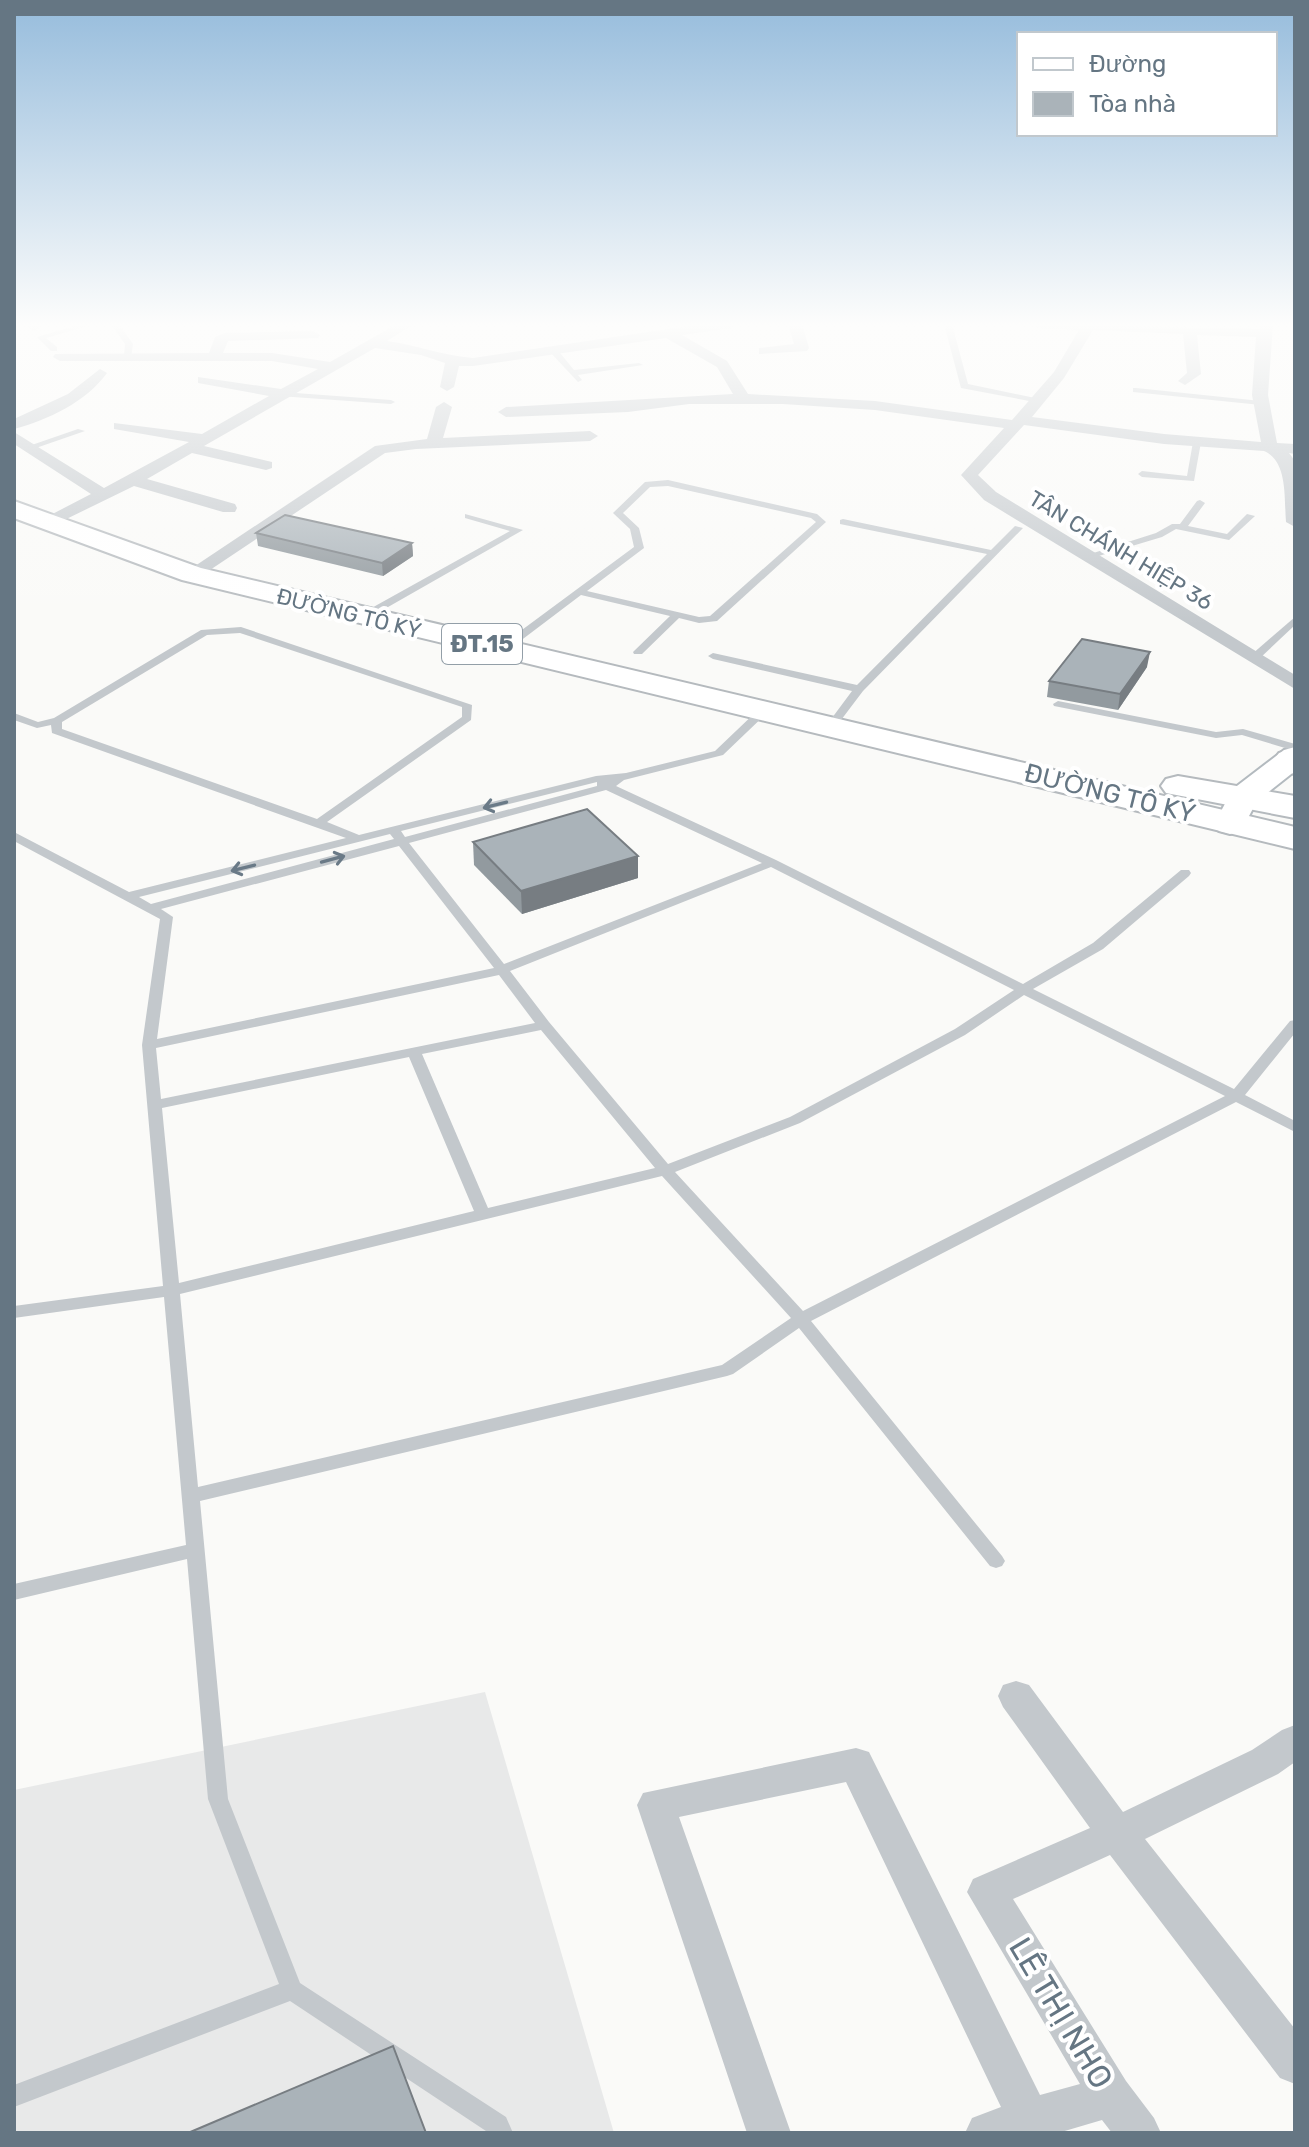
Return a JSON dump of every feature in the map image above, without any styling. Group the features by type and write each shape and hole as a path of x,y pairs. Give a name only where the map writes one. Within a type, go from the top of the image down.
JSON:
{"main road":[{"name":"ĐƯỜNG TÔ KÝ","path":"14,509 192,574 763,711 1237,810 1295,838"},
{"name":"ĐƯỜNG TÔ KÝ","path":"1237,810 1295,807"}],"street":[{"path":"46,522 133,480 228,424"},
{"path":"434,443 439,424"},
{"path":"542,424 545,438"},
{"name":"TÂN CHÁNH HIỆP 36","path":"1016,424 983,455 969,475 990,496 1295,683"},
{"path":"1038,424 1281,449"},
{"path":"1270,424 1288,463 1295,522"},
{"path":"119,426 195,443 266,465"},
{"path":"192,574 372,452 434,443 590,436"},
{"path":"14,437 104,495"},
{"path":"133,480 229,508"},
{"path":"1237,810 1294,757"},
{"path":"1016,1696 1117,1834 1295,2063"},
{"path":"1117,1834 1265,1762 1295,1741"},
{"path":"769,2133 656,1805 856,1764 1029,2120"},
{"name":"LÊ THỊ NHO","path":"1117,1834 987,1892 1111,2096 1139,2133"},
{"path":"987,2133 1111,2096"}],"lane":[{"path":"30,447 81,431"},
{"path":"1142,474 1191,479 1197,442"},
{"path":"503,649 579,592 639,548 634,528 618,513 648,484 668,483 814,516 821,522 713,619 699,620 579,592"},
{"path":"1183,527 1200,503"},
{"path":"363,617 518,530 468,516"},
{"path":"1089,556 1159,535 1175,526 1229,537 1250,516"},
{"path":"843,522 994,553"},
{"path":"831,726 859,689 1018,528"},
{"path":"638,652 677,615"},
{"path":"1255,657 1295,620"},
{"path":"14,715 37,725 57,721 205,632 222,629 241,630 467,705 467,718 318,823"},
{"path":"713,656 859,689"},
{"path":"1058,704 1216,735 1243,732 1294,757"},
{"path":"150,908 404,843 601,783 719,753 763,711"},
{"path":"57,721 56,731 360,839"},
{"path":"128,896 601,783 772,863 1025,988 1295,1127"},
{"path":"394,831 544,1025 665,1170 801,1319 996,1561"},
{"path":"14,836 167,917 149,1045 218,1799 292,1990 498,2125 501,2133"},
{"path":"149,1045 502,970 772,863"},
{"path":"14,1312 172,1290 665,1170 795,1120 960,1032 1025,988 1098,946 1185,873"},
{"path":"190,1496 727,1370 801,1319 1236,1096 1295,1024"},
{"path":"155,1105 544,1025"},
{"path":"414,1053 483,1214"},
{"path":"14,1592 195,1550"},
{"path":"14,2096 292,1990"}],"shaded area":[{"path":"485,1692 614,2133 14,2133 14,1790"}],"building":[{"path":"285,515 412,543 382,563 256,533"},
{"path":"1082,639 1150,652 1120,694 1049,681"},
{"path":"587,809 638,856 521,891 473,842"},
{"path":"393,2046 426,2133 188,2133"}]}
